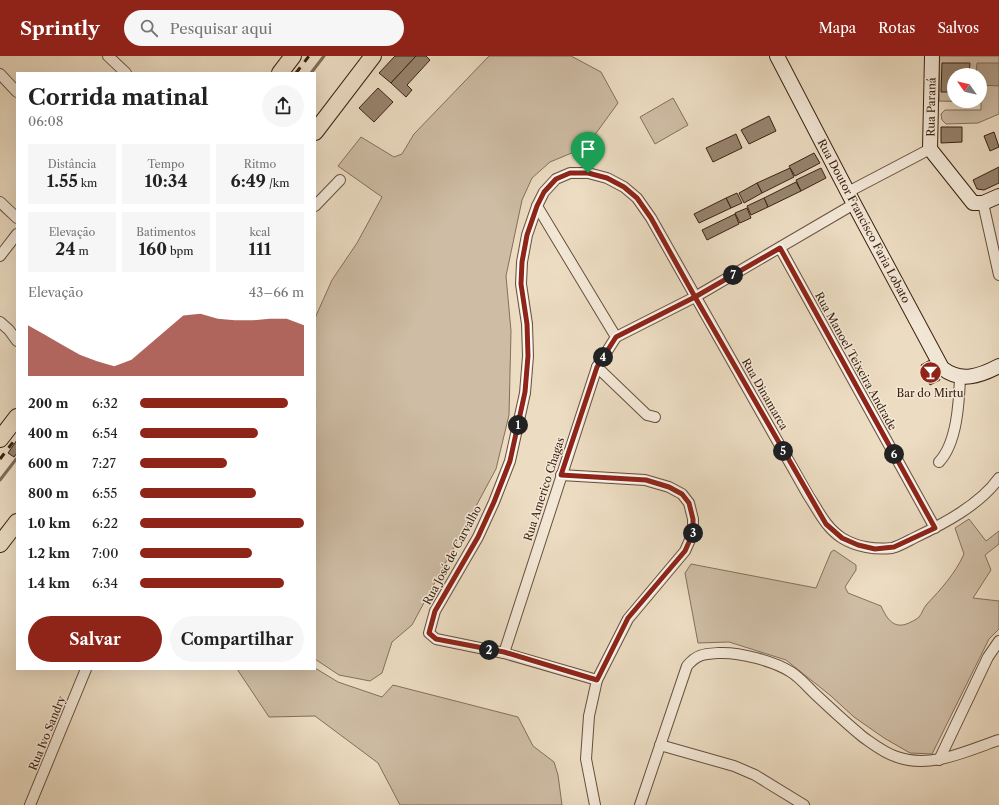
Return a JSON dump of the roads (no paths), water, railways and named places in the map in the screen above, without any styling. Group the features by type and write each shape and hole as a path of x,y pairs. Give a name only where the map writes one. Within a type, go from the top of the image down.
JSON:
{"main road":[{"path":"281,72 293,56"},
{"path":"316,131 373,56"},
{"path":"0,439 16,418"},
{"path":"0,544 16,523"}],"street":[{"path":"108,56 125,72"},
{"name":"Rua Doutor Francisco Faria Lobato","path":"777,56 942,368 960,378"},
{"name":"Rua Paraná","path":"932,56 930,149 973,203 983,203"},
{"path":"0,74 16,91"},
{"path":"537,206 616,337 695,297 780,248 851,198 930,149"},
{"name":"Rua José de Carvalho","path":"504,652 436,639 429,633 435,611 478,537 510,461 525,392 528,356 527,324 521,284 522,262 527,235 537,206 544,192 556,179 570,173 588,173 607,178 624,187 637,198 651,218 695,297"},
{"path":"316,205 340,180"},
{"path":"999,196 983,203 999,275"},
{"path":"0,202 16,217"},
{"path":"0,256 16,235"},
{"name":"Rua Manoel Teixeira Andrade","path":"780,248 935,528"},
{"name":"Rua Dinamarca","path":"695,297 826,524 842,538 858,545 875,549 894,547 935,528"},
{"path":"0,322 9,330 16,340"},
{"name":"Rua Americo Chagas","path":"504,652 597,367 616,337"},
{"path":"939,462 945,456 959,406 960,378 985,374 999,366"},
{"path":"597,367 647,415 655,417"},
{"path":"561,475 646,480 669,487 682,494 689,503 693,519 693,533 685,551 628,618 597,680 589,716 586,759 595,805"},
{"path":"935,528 955,517 974,503 999,478"},
{"path":"939,760 988,657 999,641"},
{"path":"504,652 597,680"},
{"path":"640,805 688,666 694,658 705,654 724,653 742,655 777,665 792,672 846,723 877,747 896,757 908,760 939,760 999,740"},
{"name":"Rua Ivo Sandry","path":"30,805 86,670"},
{"path":"660,745 734,766 755,775 804,805"}],"waterway":[{"path":"312,72 324,56"},
{"path":"0,480 16,459"}],"railway":[{"path":"297,72 309,56"},
{"path":"0,459 16,438"}],"place":[{"name":"Bar do Mirtu","path":"930,373"}]}
